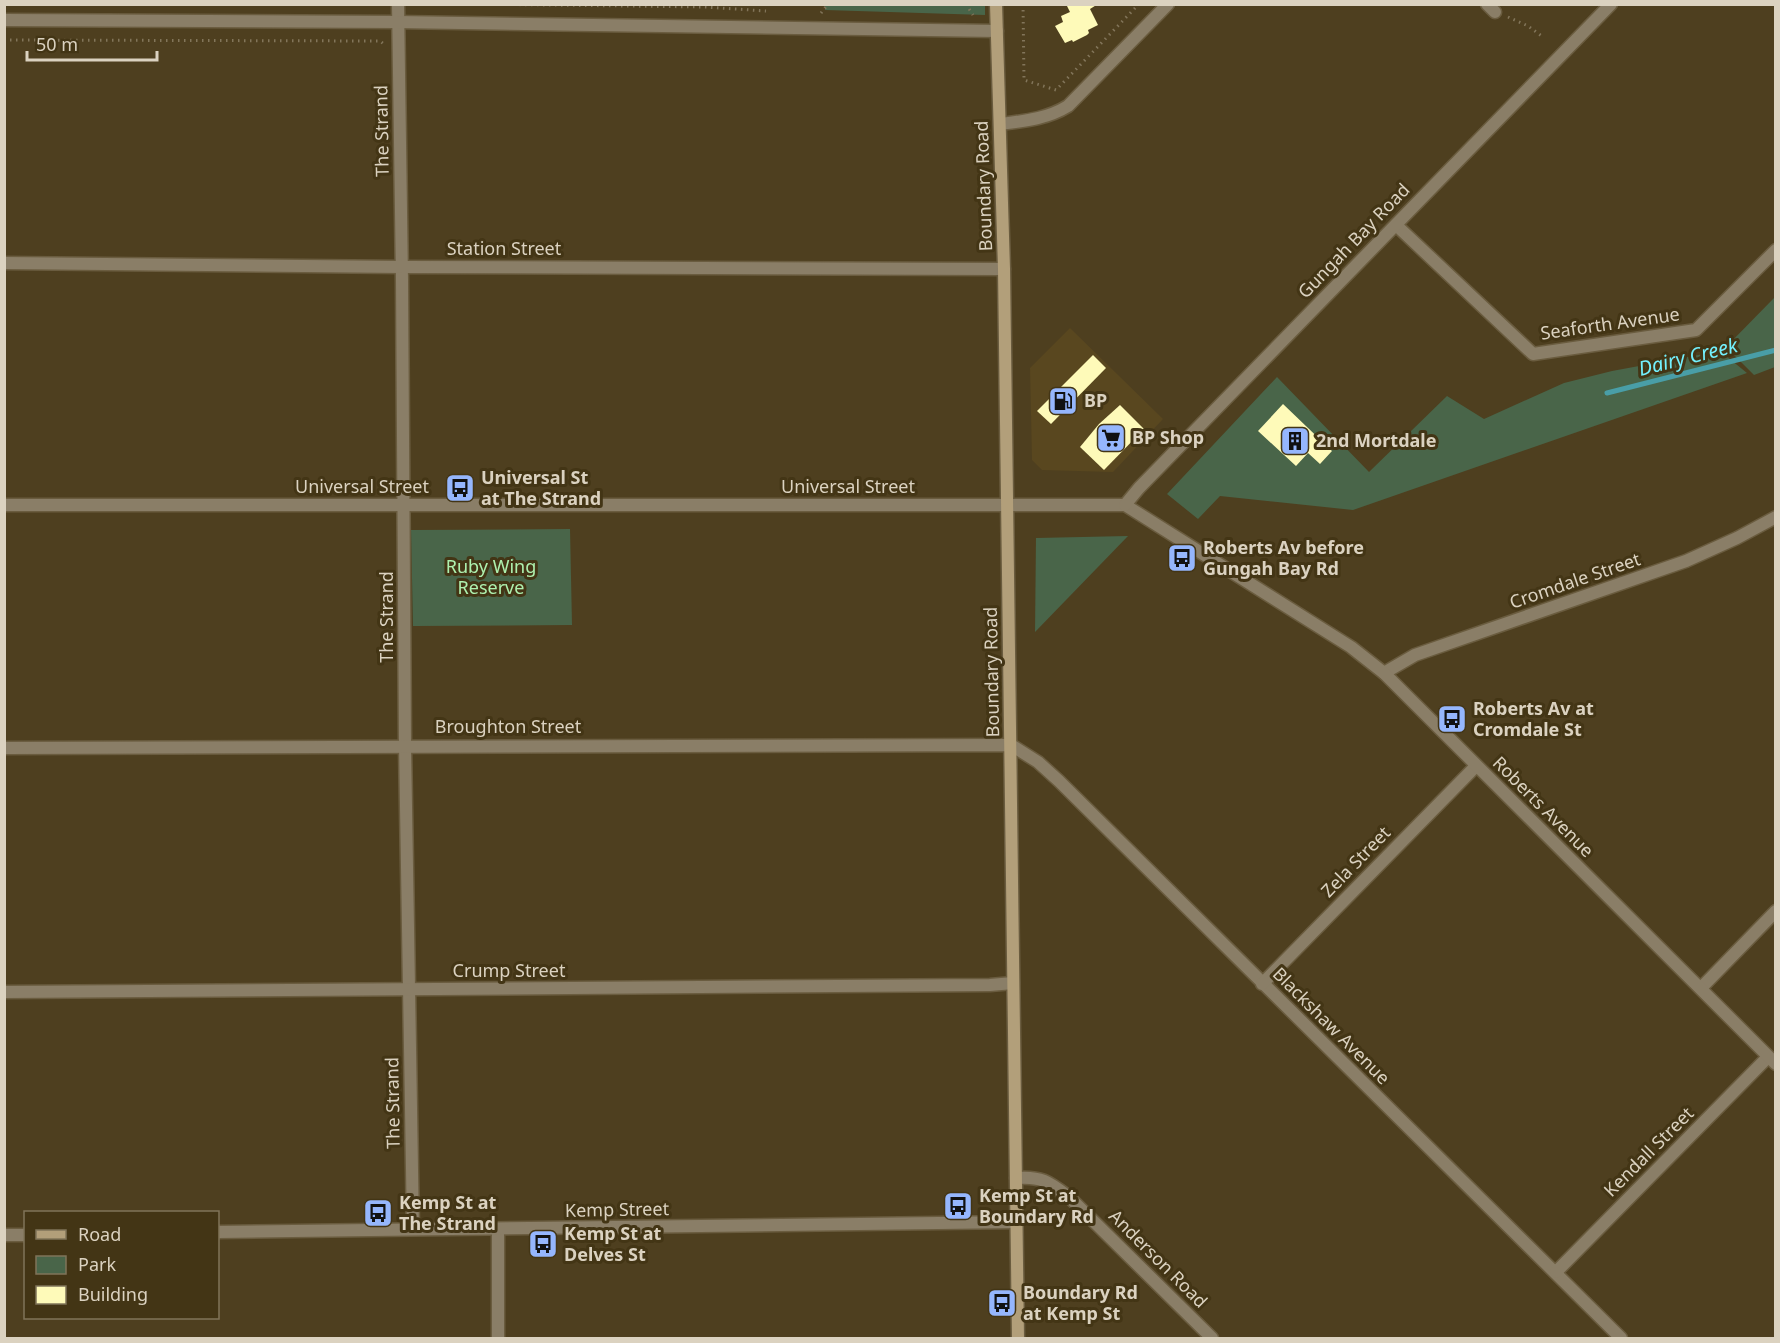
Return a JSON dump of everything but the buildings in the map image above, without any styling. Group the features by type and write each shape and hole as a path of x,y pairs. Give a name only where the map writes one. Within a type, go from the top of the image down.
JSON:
{"main road":[{"name":"Boundary Road","path":"996,4 1004,269 1018,1338"}],"street":[{"name":"The Strand","path":"398,4 405,746 413,1229"},
{"path":"1000,124 1038,118 1058,112 1068,106 1168,4"},
{"name":"Gungah Bay Road","path":"1125,505 1134,493 1611,4"},
{"path":"4,20 397,22 997,32"},
{"name":"Seaforth Avenue","path":"1396,225 1533,354 1696,330 1776,250"},
{"name":"Station Street","path":"4,263 1004,269"},
{"name":"Universal Street","path":"4,505 1007,505"},
{"path":"1007,505 1125,505"},
{"name":"Roberts Avenue","path":"1125,505 1351,647 1384,673 1772,1060"},
{"name":"Cromdale Street","path":"1384,673 1415,655 1686,561 1776,517"},
{"name":"Broughton Street","path":"4,748 1011,745"},
{"name":"Blackshaw Avenue","path":"1011,745 1038,762 1059,782 1621,1338"},
{"name":"Zela Street","path":"1262,984 1476,766"},
{"path":"1701,987 1776,911"},
{"name":"Crump Street","path":"4,992 990,986 1013,983"},
{"name":"Kendall Street","path":"1556,1272 1772,1060"},
{"name":"Anderson Road","path":"1016,1178 1038,1178 1055,1186 1070,1197 1212,1338"},
{"name":"Kemp Street","path":"219,1232 1017,1222"},
{"path":"498,1230 498,1338"},
{"path":"4,1235 24,1235"}],"path":[{"path":"471,4 705,7 774,12"},
{"path":"828,4 820,15 832,15"},
{"path":"962,17 974,17 966,4"},
{"path":"1023,4 1024,80 1056,90 1139,4"},
{"path":"1491,8 1528,26 1543,37"},
{"path":"4,40 381,41 386,47"}],"shaded area":[{"path":"1070,328 1163,419 1113,472 1042,470 1032,460 1030,368"}],"green space":[{"path":"825,5 985,5 985,15 825,10"},
{"path":"1775,297 1775,367 1754,375 1726,347"},
{"path":"1720,351 1747,373 1353,510 1220,496 1198,519 1167,494 1277,377 1369,472 1447,396 1484,419 1564,383 1612,371"},
{"name":"Ruby Wing Reserve","path":"570,529 572,625 413,626 411,530"},
{"path":"1128,536 1035,632 1036,538"}],"waterway":[{"name":"Dairy Creek","path":"1607,393 1776,350"}],"place":[{"name":"BP","path":"1063,401"},
{"name":"BP Shop","path":"1111,438"},
{"name":"2nd Mortdale","path":"1295,441"},
{"name":"Universal St at The Strand","path":"460,488"},
{"name":"Roberts Av before Gungah Bay Rd","path":"1182,558"},
{"name":"Roberts Av at Cromdale St","path":"1452,719"},
{"name":"Kemp St at Boundary Rd","path":"958,1206"},
{"name":"Kemp St at The Strand","path":"378,1213"},
{"name":"Kemp St at Delves St","path":"543,1244"},
{"name":"Boundary Rd at Kemp St","path":"1002,1303"}]}
